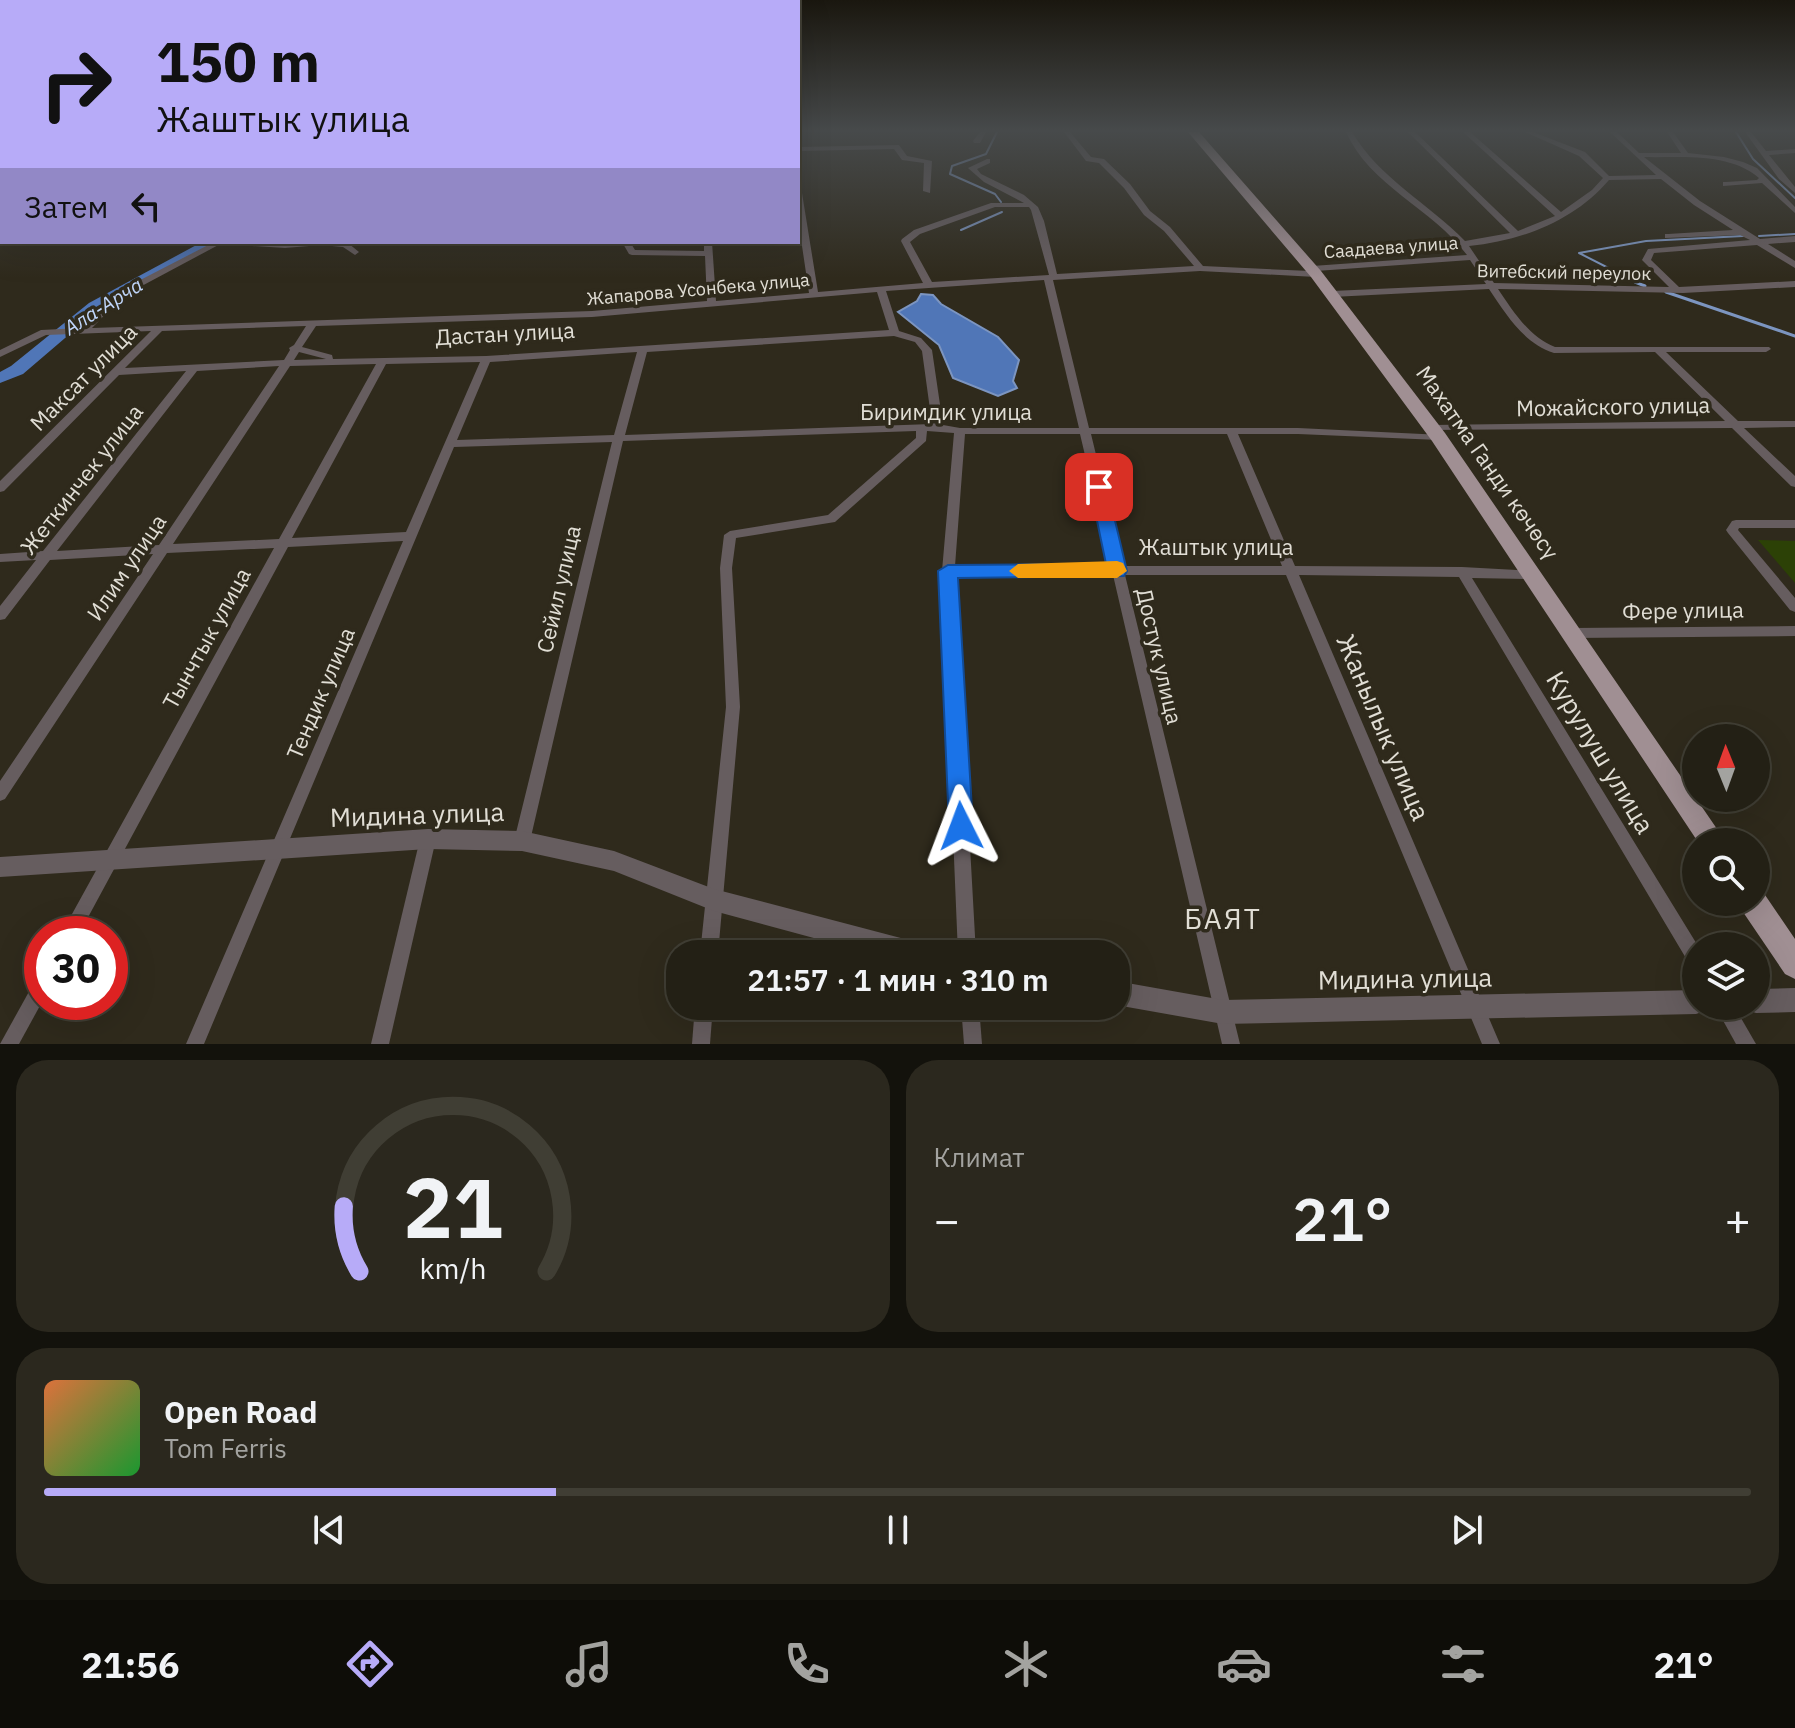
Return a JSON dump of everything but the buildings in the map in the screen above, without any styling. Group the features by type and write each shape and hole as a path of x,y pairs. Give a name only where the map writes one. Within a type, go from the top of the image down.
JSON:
{"main road":[{"name":"Махатма Ганди көчөсү","path":"1235,181 1332,294 1436,432 1704,828"},
{"path":"1762,916 1795,964"}],"street":[{"path":"927,181 927,191"},
{"path":"982,181 1030,205"},
{"path":"1122,181 1147,213 1167,229 1200,268"},
{"path":"1391,181 1463,244 1490,286 1547,349 1766,349"},
{"path":"1461,181 1517,235"},
{"path":"1521,181 1559,215"},
{"path":"1463,244 1487,244 1517,235 1559,215 1601,187 1605,181"},
{"path":"1667,181 1711,213 1760,240 1795,265"},
{"path":"1726,184 1750,181"},
{"path":"1764,181 1795,211"},
{"path":"907,240 917,232 994,205 1030,205"},
{"name":"Достук улица","path":"1030,205 1036,210 1117,571 1231,1044"},
{"path":"800,206 814,295"},
{"path":"900,230 929,285"},
{"path":"1668,236 1795,231"},
{"path":"1677,290 1646,260 1651,251 1795,239"},
{"path":"83,331 120,294 216,244"},
{"path":"269,244 297,244"},
{"path":"337,244 355,252"},
{"path":"627,244 632,252 708,254"},
{"path":"708,244 712,303"},
{"name":"Саадаева улица","path":"1314,272 1471,257"},
{"name":"Жапарова Усонбека улица","path":"0,354 44,332 592,314 929,285 1200,268 1314,272"},
{"name":"Витебский переулок","path":"1332,294 1490,286 1677,290 1795,284"},
{"path":"881,290 895,333 918,340 927,350 938,427"},
{"name":"Илим улица","path":"0,794 314,322"},
{"name":"Максат улица","path":"0,488 160,328"},
{"name":"Дастан улица","path":"116,372 285,363 381,364 486,359 895,333"},
{"path":"294,348 365,363"},
{"name":"Сейил улица","path":"522,841 618,439 643,350"},
{"path":"1658,350 1795,483"},
{"name":"Тендик улица","path":"195,1044 453,444 486,359"},
{"name":"Тынчтык улица","path":"80,916 381,364"},
{"name":"Жеткинчек улица","path":"0,615 194,368"},
{"name":"Можайского улица","path":"1436,432 1795,424"},
{"name":"Биримдик улица","path":"453,444 938,427 960,431 1436,432"},
{"path":"710,940 733,707 726,568 730,535 831,519 922,439 921,428"},
{"name":"Жанылык улица","path":"1231,430 1491,1044"},
{"path":"960,431 948,571 966,940"},
{"path":"1795,524 1748,522 1736,524 1732,530 1795,607"},
{"path":"0,558 411,536"},
{"name":"Жаштык улица","path":"948,571 1292,570 1532,574"},
{"name":"Курулуш улица","path":"1462,572 1682,936"},
{"name":"Фере улица","path":"1572,633 1795,631"},
{"path":"380,1044 428,839"},
{"name":"Мидина улица","path":"0,867 428,839 522,841 614,861 714,900 864,940"},
{"name":"Мидина улица","path":"1130,995 1223,1012 1682,1002"},
{"path":"1770,1001 1795,1000"},
{"path":"9,1044 24,1017"},
{"path":"701,1044 703,1020"},
{"path":"971,1020 973,1044"},
{"path":"1732,1020 1747,1044"}],"green space":[{"path":"1758,540 1795,541 1795,583"}],"water":[{"path":"921,294 933,295 941,304 998,337 1019,360 1013,381 1017,388 998,396 953,378 939,345 898,312 917,301"}],"waterway":[{"path":"965,181 995,194 1001,202"},
{"path":"1776,181 1795,198"},
{"path":"961,230 1002,212"},
{"path":"1759,236 1795,234"},
{"path":"1640,284 1579,253 1646,241 1743,236"},
{"name":"Ала-Арча","path":"0,378 17,370 94,306 208,244"},
{"path":"1635,282 1640,284"},
{"path":"1640,284 1645,286"},
{"path":"1666,292 1795,336"}],"slow traffic":[{"path":"1018,571 1117,571 1117,568"}],"district":[{"name":"БАЯТ","path":"1223,918"}],"route":[{"path":"961,826 948,571 1117,571 1099,487"}]}
